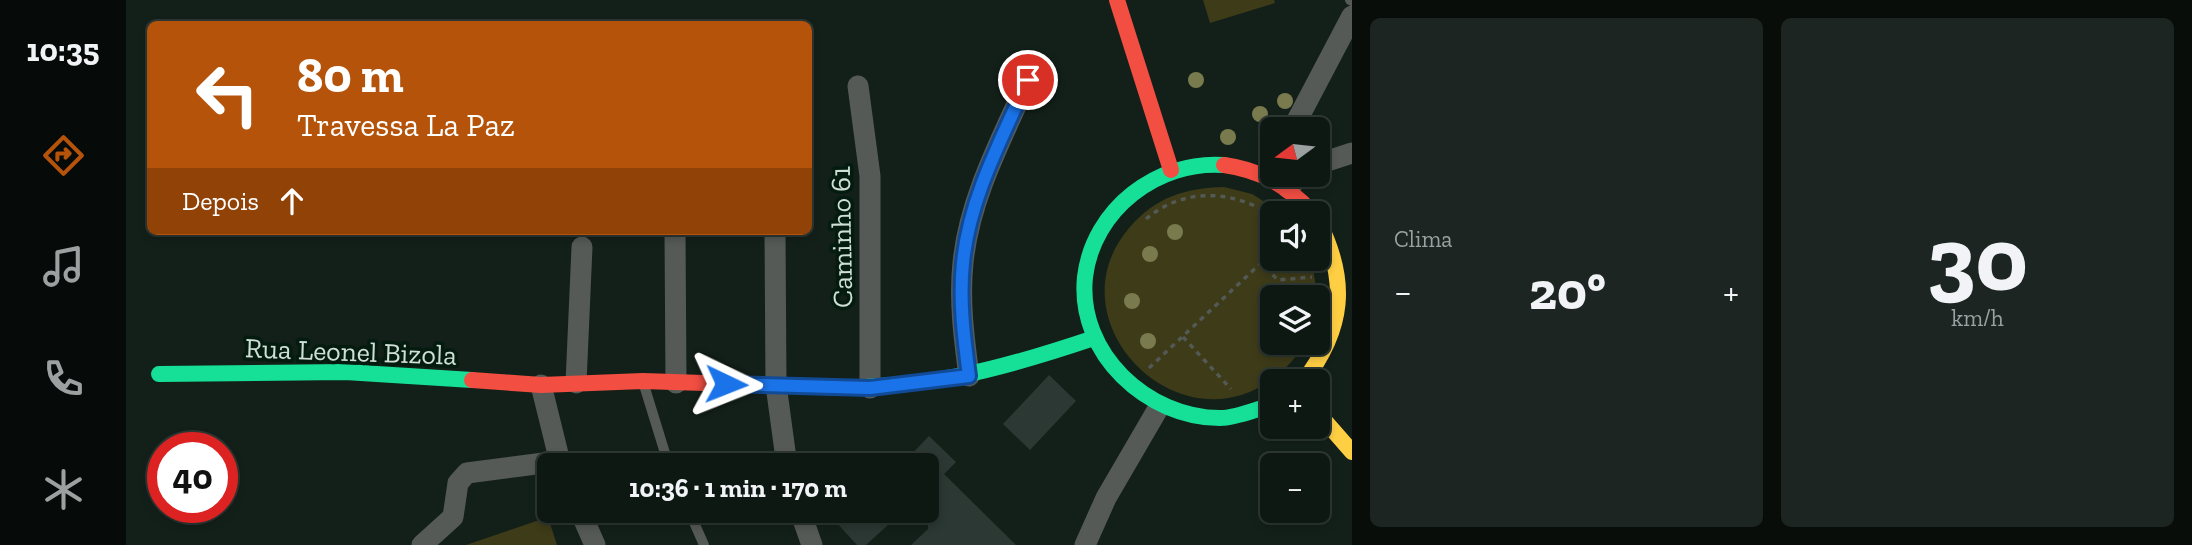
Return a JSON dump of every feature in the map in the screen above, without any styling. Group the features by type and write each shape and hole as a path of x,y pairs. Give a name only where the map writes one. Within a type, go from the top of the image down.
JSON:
{"street":[{"path":"1117,0 1171,170"},
{"path":"1299,117 1352,16"},
{"path":"969,376 961,300 963,263 983,183 1028,80"},
{"name":"Caminho 61","path":"858,86 870,176 870,388"},
{"path":"1330,160 1352,153"},
{"path":"1260,170 1220,164 1195,164 1154,178 1123,201 1095,243 1087,274 1087,296 1094,338 1120,379 1159,407 1183,416 1209,420 1234,418 1260,409"},
{"path":"675,235 676,383"},
{"path":"775,235 776,385 784,453"},
{"path":"1315,369 1333,335 1340,303 1339,271 1330,242"},
{"path":"576,383 582,247"},
{"name":"Rua Leonel Bizola","path":"159,374 345,372 541,385 643,381 870,388 969,376 1013,365 1094,338"},
{"path":"541,385 558,453"},
{"path":"1086,545 1106,498 1159,407"},
{"path":"1330,427 1352,452"},
{"path":"422,545 453,517 458,483 467,473 537,465"},
{"path":"585,523 595,545"},
{"path":"804,523 812,545"}],"lane":[{"path":"643,381 665,453"},
{"path":"694,523 704,545"}],"path":[{"path":"1141,223 1159,208 1178,200 1213,195 1234,197 1260,209"},
{"path":"1140,377 1261,263 1278,280 1285,282 1324,275"},
{"path":"1183,337 1233,391"}],"shaded area":[{"path":"1203,0 1274,0 1275,3 1210,23"},
{"path":"1224,187 1252,194 1263,201 1260,201 1260,271 1314,271 1315,285 1260,285 1260,355 1294,355 1280,369 1260,369 1260,385 1226,398 1185,395 1149,376 1121,346 1106,308 1108,267 1130,227 1161,201 1197,189"},
{"path":"537,521 537,523 550,523 557,545 466,545"}],"building":[{"path":"1049,375 1076,401 1030,450 1003,424"},
{"path":"929,436 956,462 944,474 1016,545 911,545 928,529 928,523 939,523 939,453 913,453"},
{"path":"837,523 889,524 866,545 857,545"}],"traffic: fast":[{"path":"1224,165 1199,166 1153,180 1115,210 1101,230 1091,252 1085,277 1086,305 1093,332 1105,355 1122,376 1144,394 1167,407 1193,415 1226,418 1260,409"},
{"path":"823,387 895,385 961,376 1026,360 1094,338"},
{"path":"159,374 345,372 472,380"}],"traffic: slow":[{"path":"1312,369 1327,343 1338,304 1338,284 1330,250"},
{"path":"1330,427 1352,452"}],"traffic: jam":[{"path":"1117,0 1171,170"},
{"path":"1224,165 1262,175 1301,201"},
{"path":"472,380 541,385 643,381 823,387"}],"route":[{"path":"726,384 870,388 969,376 961,300 967,236 983,183 1028,80"}]}
